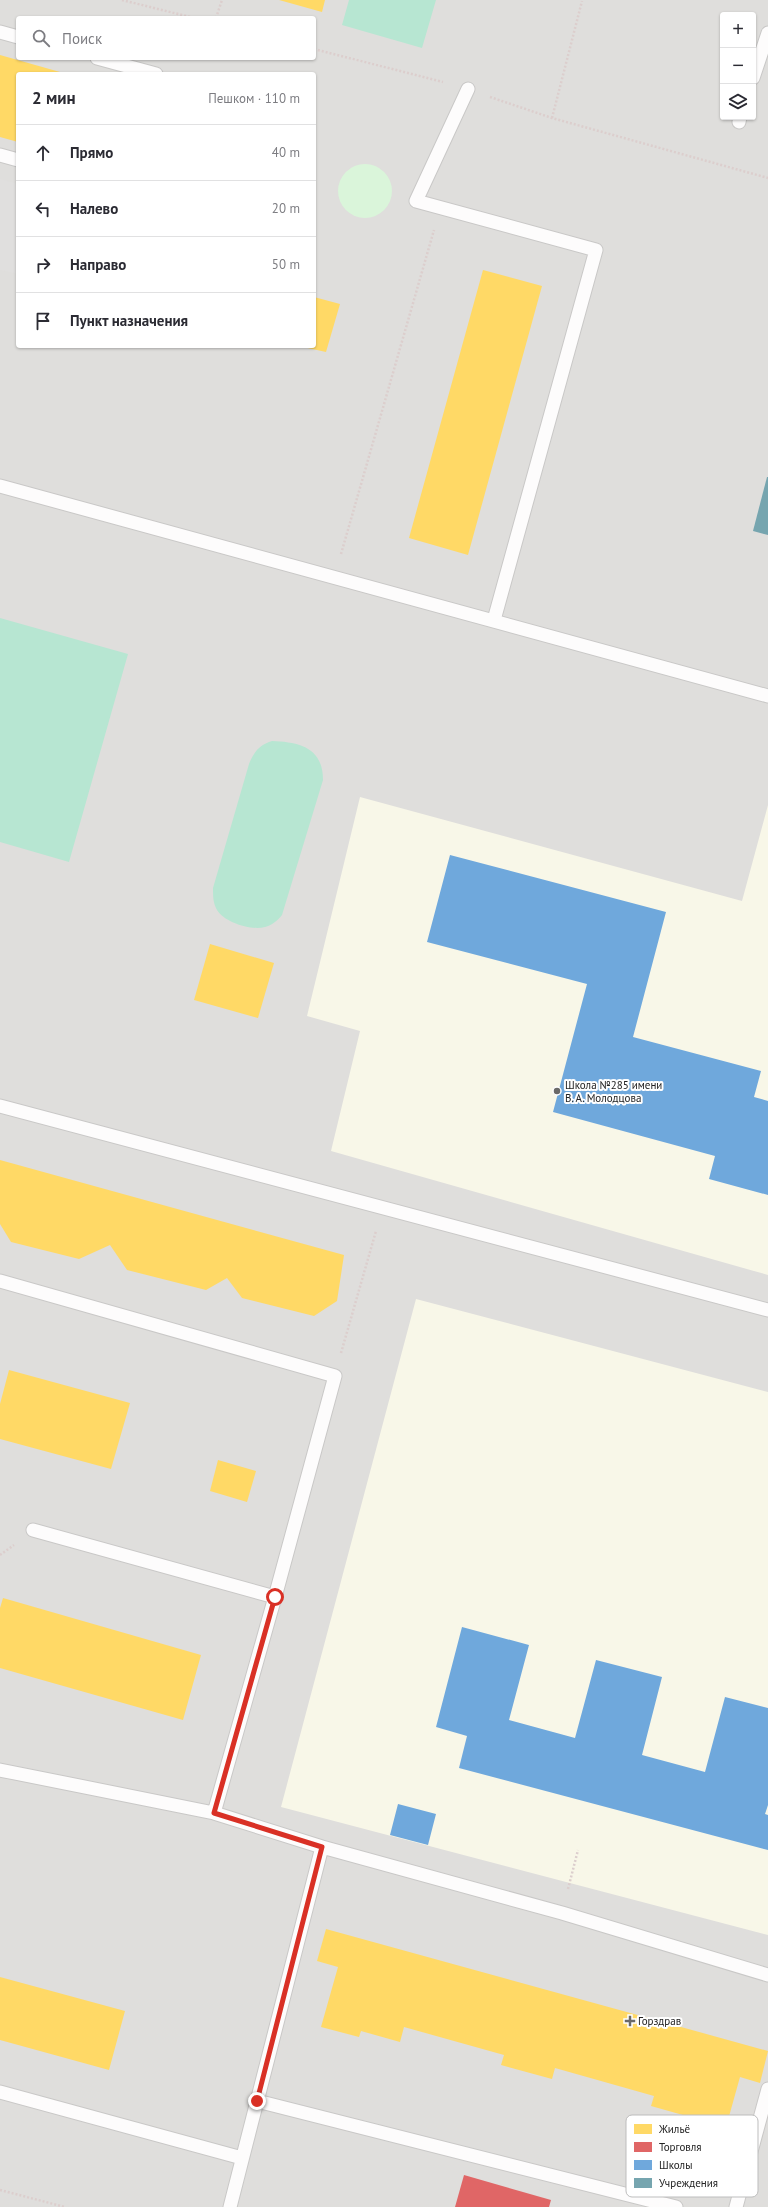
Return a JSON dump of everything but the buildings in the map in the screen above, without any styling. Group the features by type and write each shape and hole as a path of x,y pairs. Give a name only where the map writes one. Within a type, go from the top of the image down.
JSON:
{"lane":[{"path":"0,32 16,36"},
{"path":"756,69 768,33"},
{"path":"104,60 149,72"},
{"path":"468,89 416,200 440,208 596,250 494,620"},
{"path":"0,155 16,159"},
{"path":"0,486 768,696"},
{"path":"0,1106 768,1310"},
{"path":"0,1281 335,1376 214,1813"},
{"path":"33,1530 275,1597"},
{"path":"0,1770 214,1813 322,1847 562,1913 768,1975"},
{"path":"230,2207 322,1847"},
{"path":"758,2126 768,2089"},
{"path":"0,2092 242,2158"},
{"path":"257,2101 626,2194"},
{"path":"636,2197 676,2207"},
{"path":"736,2207 739,2197"}],"path":[{"path":"122,0 186,16"},
{"path":"217,16 222,0"},
{"path":"552,118 583,0"},
{"path":"316,50 468,89 552,118 768,178"},
{"path":"334,578 440,208"},
{"path":"335,1376 383,1207"},
{"path":"562,1913 578,1850"},
{"path":"0,2190 66,2207"}],"shaded area":[{"path":"0,0 768,0 768,2207 0,2207"},
{"path":"0,179 16,183 16,274 0,270"},
{"name":"Школа №285 имени В. А. Молодцова","path":"360,797 742,901 768,805 768,1275 331,1151 360,1031 307,1016"},
{"path":"416,1299 768,1392 768,1935 281,1807"}],"green space":[{"path":"349,0 436,0 422,48 342,25"},
{"path":"365,164 375,166 384,172 390,181 392,191 390,201 384,210 375,216 365,218 355,216 346,210 340,201 338,191 340,181 346,172 355,166"},
{"path":"0,618 128,654 69,862 0,842"},
{"path":"272,741 292,743 308,749 319,761 322,769 323,780 282,915 268,926 253,928 232,922 220,914 215,905 213,888 249,764 253,755 258,749 264,744"}],"place":[{"name":"Школа №285 имени В. А. Молодцова","path":"557,1091"},
{"name":"Горздрав","path":"630,2021"}],"route":[{"path":"257,2101 322,1847 214,1813 275,1597"}]}
